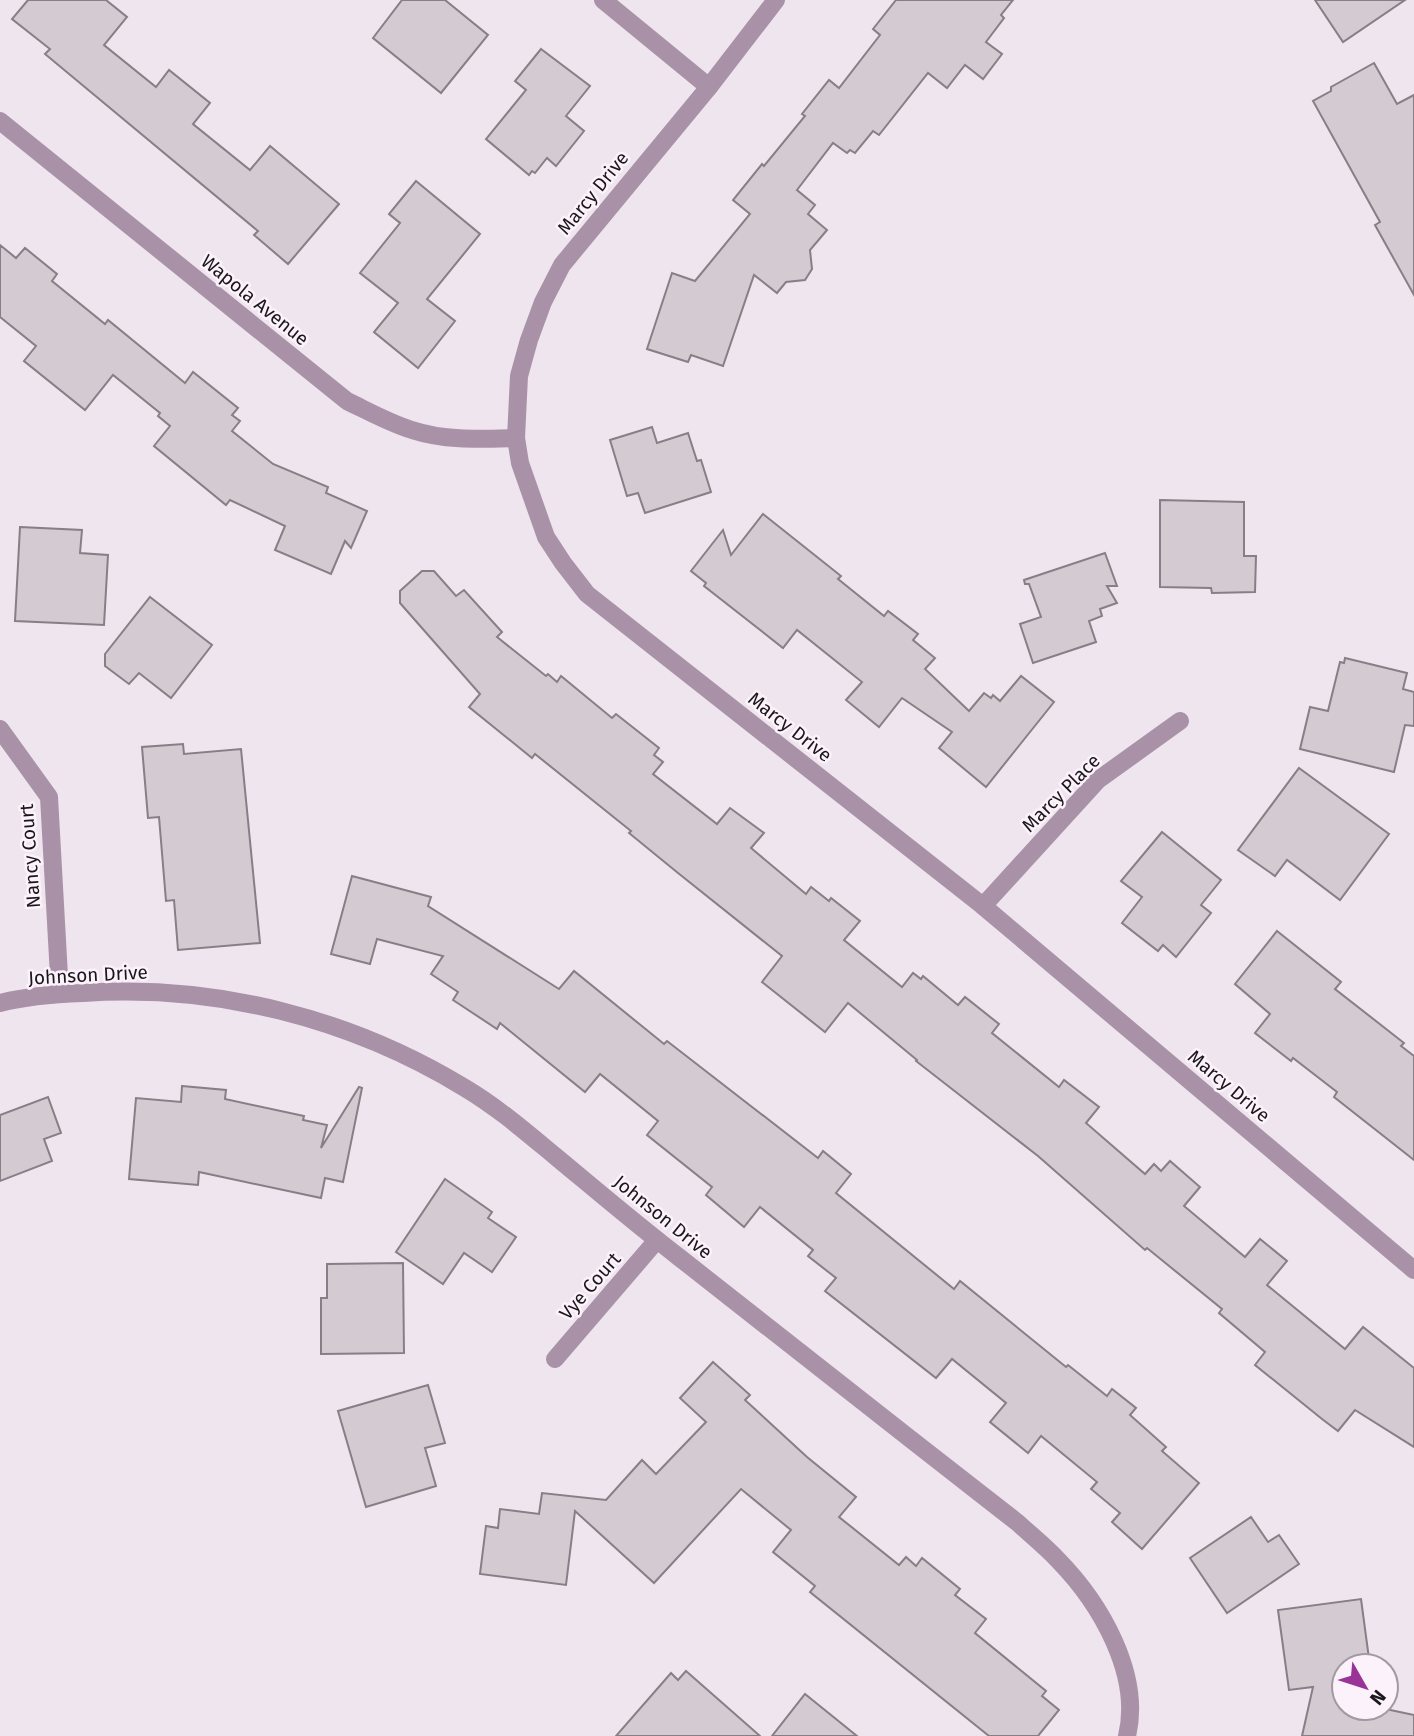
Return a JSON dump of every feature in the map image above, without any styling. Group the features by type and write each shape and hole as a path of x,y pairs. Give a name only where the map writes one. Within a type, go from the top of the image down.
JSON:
{"street":[{"path":"603,0 709,88"},
{"name":"Marcy Drive","path":"776,0 709,88 562,265 543,302 519,376 516,438 520,463 545,537 587,594 983,906 1414,1270"},
{"name":"Wapola Avenue","path":"0,121 347,401 386,421 414,431 472,439 516,438"},
{"name":"Marcy Place","path":"983,906 1098,780 1180,721"},
{"name":"Nancy Court","path":"0,729 49,797 60,994"},
{"name":"Johnson Drive","path":"0,1003 60,994 127,990 195,995 266,1006 336,1026 404,1055 465,1088 516,1124 657,1240 1018,1523 1059,1561 1094,1605 1117,1644 1127,1683 1131,1719 1127,1736"},
{"name":"Vye Court","path":"555,1360 657,1240"}],"building":[{"path":"28,0 106,0 127,17 104,45 156,87 169,70 210,103 193,124 250,170 270,146 339,204 288,264 254,235 258,231 45,54 50,49 12,19"},
{"path":"402,0 445,0 488,35 441,93 373,38"},
{"path":"896,0 1013,0 1001,15 1004,18 986,42 1002,54 983,79 965,65 947,88 928,73 879,135 873,131 855,153 850,150 847,153 833,143 797,190 815,205 808,214 827,230 810,250 812,269 805,280 786,282 777,293 754,275 723,366 691,355 688,362 647,349 672,273 695,281 750,214 733,200 805,116 802,114 829,80 839,88 880,35 873,29"},
{"path":"1315,0 1405,0 1343,42"},
{"path":"541,49 590,86 566,116 584,131 556,166 547,158 535,173 532,171 529,175 486,139 526,90 515,81"},
{"path":"1374,63 1397,104 1414,95 1414,295 1375,225 1380,222 1313,101 1331,91 1331,87"},
{"path":"416,181 480,234 427,299 455,321 418,368 374,332 398,303 360,273 400,223 389,214"},
{"path":"0,245 16,258 25,248 57,274 52,281 105,324 108,320 185,383 193,372 238,408 232,415 240,421 232,431 273,464 328,487 326,493 367,511 351,548 345,541 331,574 275,550 285,526 230,500 226,505 154,446 170,426 158,416 160,413 113,375 85,410 24,361 36,346 0,317"},
{"path":"652,427 657,443 688,433 697,461 701,460 711,492 645,513 638,493 627,496 610,440"},
{"path":"1160,500 1244,502 1244,556 1256,556 1255,592 1212,593 1211,588 1160,587"},
{"path":"763,514 841,576 838,579 884,616 888,611 918,634 913,640 935,658 925,669 969,711 984,693 991,698 993,695 1000,701 1021,676 1054,702 986,787 939,748 952,732 902,698 879,727 846,700 862,682 797,630 783,648 704,586 706,583 691,571 723,530 731,555"},
{"path":"20,527 82,530 80,553 108,555 104,625 15,621"},
{"path":"1105,553 1117,586 1107,586 1117,603 1100,609 1102,616 1089,621 1096,642 1033,663 1020,624 1041,617 1029,584 1025,584 1024,580"},
{"path":"422,571 434,571 456,596 464,590 502,632 497,637 546,676 548,674 557,682 561,676 612,718 616,714 659,748 654,755 663,762 653,774 717,824 730,808 764,833 751,848 806,894 811,887 829,901 831,898 860,921 844,940 902,987 913,973 921,979 923,976 958,1005 965,997 999,1024 992,1033 1059,1087 1064,1080 1099,1107 1086,1123 1145,1174 1154,1164 1161,1171 1170,1161 1200,1187 1184,1206 1245,1257 1260,1239 1287,1261 1267,1285 1345,1349 1363,1327 1414,1368 1414,1447 1355,1410 1338,1431 1322,1419 1255,1365 1265,1352 1219,1313 1222,1309 1147,1248 1145,1250 1038,1156 916,1061 848,1003 825,1032 762,982 782,956 535,754 532,758 469,707 480,694 400,603 400,591"},
{"path":"150,597 212,645 171,698 139,673 129,684 105,666 105,654"},
{"path":"1345,658 1407,673 1403,689 1414,692 1414,726 1405,725 1394,772 1300,749 1310,707 1328,711 1340,662 1344,663"},
{"path":"183,744 184,754 241,749 260,943 178,950 174,900 166,901 159,817 148,818 142,747"},
{"path":"1299,768 1389,834 1340,900 1287,860 1275,876 1238,850"},
{"path":"1162,832 1221,880 1201,905 1211,913 1176,957 1163,945 1158,951 1122,923 1142,897 1121,881"},
{"path":"352,876 431,897 428,906 559,989 574,971 664,1044 667,1041 818,1158 823,1151 851,1174 836,1193 954,1289 960,1281 1066,1367 1068,1365 1107,1396 1112,1389 1136,1408 1130,1415 1166,1447 1162,1451 1199,1483 1142,1549 1112,1522 1120,1513 1091,1489 1097,1482 1041,1436 1028,1453 990,1422 1006,1403 952,1359 936,1378 825,1291 836,1278 808,1256 813,1250 760,1207 744,1227 706,1195 712,1187 647,1135 658,1121 600,1074 585,1092 500,1023 497,1029 453,1000 458,992 431,974 443,956 377,939 370,964 331,954"},
{"path":"1277,931 1341,982 1335,989 1404,1043 1401,1046 1414,1056 1414,1160 1334,1097 1337,1092 1255,1033 1270,1014 1235,984"},
{"path":"182,1086 226,1090 225,1099 304,1116 303,1120 327,1125 321,1148 359,1087 362,1088 343,1182 325,1178 321,1198 199,1172 198,1185 129,1179 136,1098 181,1102"},
{"path":"48,1097 61,1133 44,1139 52,1161 0,1181 0,1115"},
{"path":"445,1179 492,1212 488,1218 516,1237 492,1272 464,1253 443,1284 396,1252"},
{"path":"403,1263 404,1353 321,1354 321,1298 327,1298 327,1264"},
{"path":"713,1362 750,1395 745,1400 807,1457 856,1497 839,1517 899,1565 906,1557 916,1566 922,1558 960,1589 955,1595 986,1619 975,1633 1046,1691 1042,1696 1059,1710 1038,1736 989,1736 810,1592 815,1586 773,1552 791,1530 741,1489 654,1583 575,1511 566,1585 480,1574 486,1526 498,1528 500,1509 539,1514 542,1493 606,1500 642,1460 656,1474 706,1422 680,1398"},
{"path":"428,1385 445,1443 425,1448 436,1486 366,1507 338,1411"},
{"path":"1251,1517 1268,1542 1279,1535 1299,1564 1227,1613 1190,1558"},
{"path":"1361,1599 1368,1652 1330,1652 1330,1722 1400,1722 1400,1712 1414,1715 1414,1736 1302,1736 1313,1687 1289,1690 1278,1610"},
{"path":"686,1671 760,1736 616,1736 671,1673 678,1680"},
{"path":"805,1694 857,1736 772,1736"}]}
